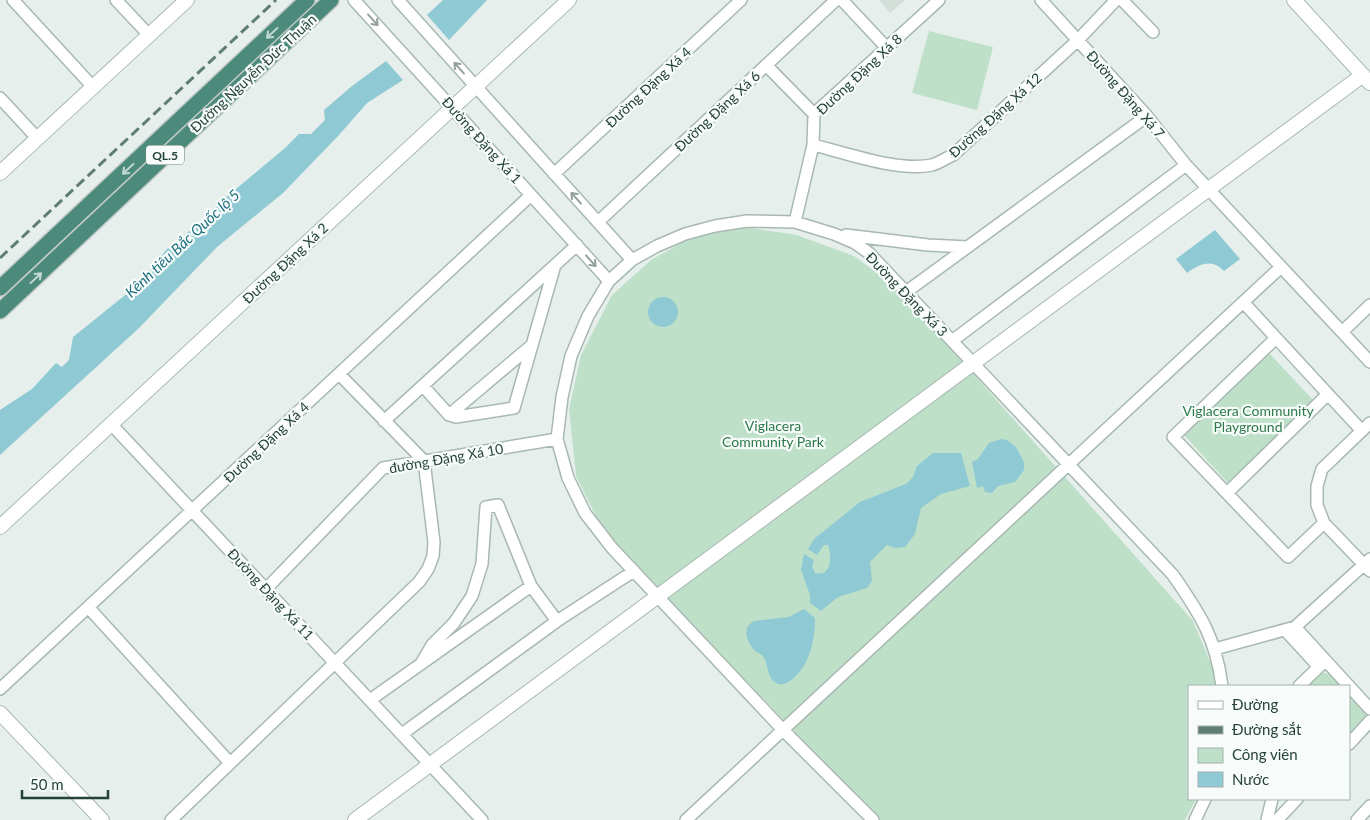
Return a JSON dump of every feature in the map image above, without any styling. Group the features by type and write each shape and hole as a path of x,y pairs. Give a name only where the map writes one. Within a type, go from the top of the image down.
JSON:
{"highway":[{"name":"Đường Nguyễn Đức Thuận","path":"0,288 307,0"},
{"name":"Đường Nguyễn Đức Thuận","path":"0,311 331,0"}],"street":[{"path":"13,0 93,87"},
{"path":"116,0 148,36"},
{"path":"0,173 187,0"},
{"name":"Đường Đặng Xá 1","path":"354,0 609,281"},
{"path":"398,0 632,260"},
{"name":"Đường Đặng Xá 2","path":"0,527 569,0"},
{"name":"Đường Đặng Xá 4","path":"554,174 741,0"},
{"name":"Đường Đặng Xá 6","path":"598,222 836,0"},
{"path":"842,0 886,47"},
{"name":"Đường Đặng Xá 8","path":"795,222 813,145 814,114 938,0"},
{"name":"Đường Đặng Xá 7","path":"1041,0 1147,116 1186,166 1370,362"},
{"name":"Đường Đặng Xá 12","path":"813,145 886,163 911,167 933,165 953,155 1078,40 1116,0"},
{"path":"1122,0 1153,32"},
{"path":"355,820 1209,190 1367,79 1294,0"},
{"path":"766,65 814,114"},
{"path":"0,98 38,138"},
{"path":"906,292 1147,116"},
{"path":"952,340 1186,166"},
{"name":"Đường Đặng Xá 4","path":"0,689 532,195"},
{"name":"Đường Đặng Xá 3","path":"873,820 782,730 612,548 585,513 568,478 557,439 562,397 571,356 588,316 609,281 632,260 657,246 685,234 715,226 747,221 795,222 834,234 855,243 869,253 1172,575 1193,603 1208,630 1215,649 1222,685"},
{"path":"834,234 928,245 968,247"},
{"path":"384,420 577,245"},
{"path":"423,386 449,415 456,417 514,408 555,265"},
{"path":"686,820 1281,267"},
{"path":"1215,649 1290,629 1368,565 1324,523 1317,505 1317,486 1322,469 1366,427 1328,394 1244,302"},
{"path":"1342,332 1370,305"},
{"path":"1276,338 1173,437 1288,557 1324,523"},
{"path":"449,415 532,345"},
{"path":"171,820 419,582 428,569 433,556 434,542 424,462 339,374"},
{"path":"1227,493 1328,394"},
{"name":"Đường Đặng Xá 11","path":"111,424 482,820"},
{"name":"đường Đặng Xá 10","path":"266,589 383,468 557,439"},
{"path":"422,662 432,645 454,623 472,596 482,564 486,507 498,505 531,586 557,621"},
{"path":"402,734 557,621 634,571"},
{"path":"370,700 531,586"},
{"path":"88,607 230,763"},
{"path":"1290,629 1344,685"},
{"path":"1300,685 1322,664"},
{"path":"1350,690 1370,709"},
{"path":"0,713 102,820"},
{"path":"1350,743 1370,722"},
{"path":"1195,820 1205,800"},
{"path":"1267,820 1272,800"},
{"path":"1278,820 1296,800"}],"shaded area":[{"path":"879,0 905,0 890,13"}],"green space":[{"path":"929,31 993,47 977,110 912,93"},
{"name":"Viglacera Community Park","path":"744,227 797,235 854,256 896,287 1193,621 1217,678 1217,685 1188,685 1188,800 1195,800 1185,820 878,820 602,528 576,476 569,409 581,355 612,295 651,260 690,238"},
{"name":"Viglacera Community Playground","path":"1269,353 1314,401 1228,483 1183,434"},
{"path":"1323,673 1331,674 1343,685 1307,685"},
{"path":"1350,693 1368,715 1368,719 1350,740"}],"water":[{"path":"443,0 487,0 449,40 427,15"},
{"path":"386,61 403,80 367,103 283,193 217,247 139,328 0,455 0,410 32,389 56,363 62,367 69,360 73,337 129,292 135,296 143,291 138,284 168,248 175,253 188,242 184,235 206,219 224,199 299,134 311,134 325,120 324,110"},
{"path":"1215,230 1240,259 1224,271 1215,265 1206,264 1196,267 1187,273 1176,259"},
{"path":"663,297 669,298 677,306 677,318 669,326 663,327 657,326 649,318 648,312 649,306 657,298"},
{"path":"1001,439 1007,440 1016,447 1024,462 1024,470 1015,482 998,486 992,493 985,492 983,486 977,488 972,462 978,459 989,443"},
{"path":"933,453 961,453 970,486 941,494 921,508 915,534 905,547 895,548 887,545 870,562 872,581 867,588 838,597 821,611 810,603 810,595 801,570 804,554 814,560 812,566 815,573 825,572 828,569 830,560 828,545 824,545 817,555 808,549 814,539 860,502 906,484 913,477 917,466"},
{"path":"804,609 815,618 814,635 807,661 797,675 788,682 779,684 770,677 766,661 750,644 746,631 754,621 789,617"}],"railway":[{"path":"0,258 276,0"}],"water label":[{"name":"Kênh tiêu Bắc Quốc lộ 5","path":"182,243"}]}
